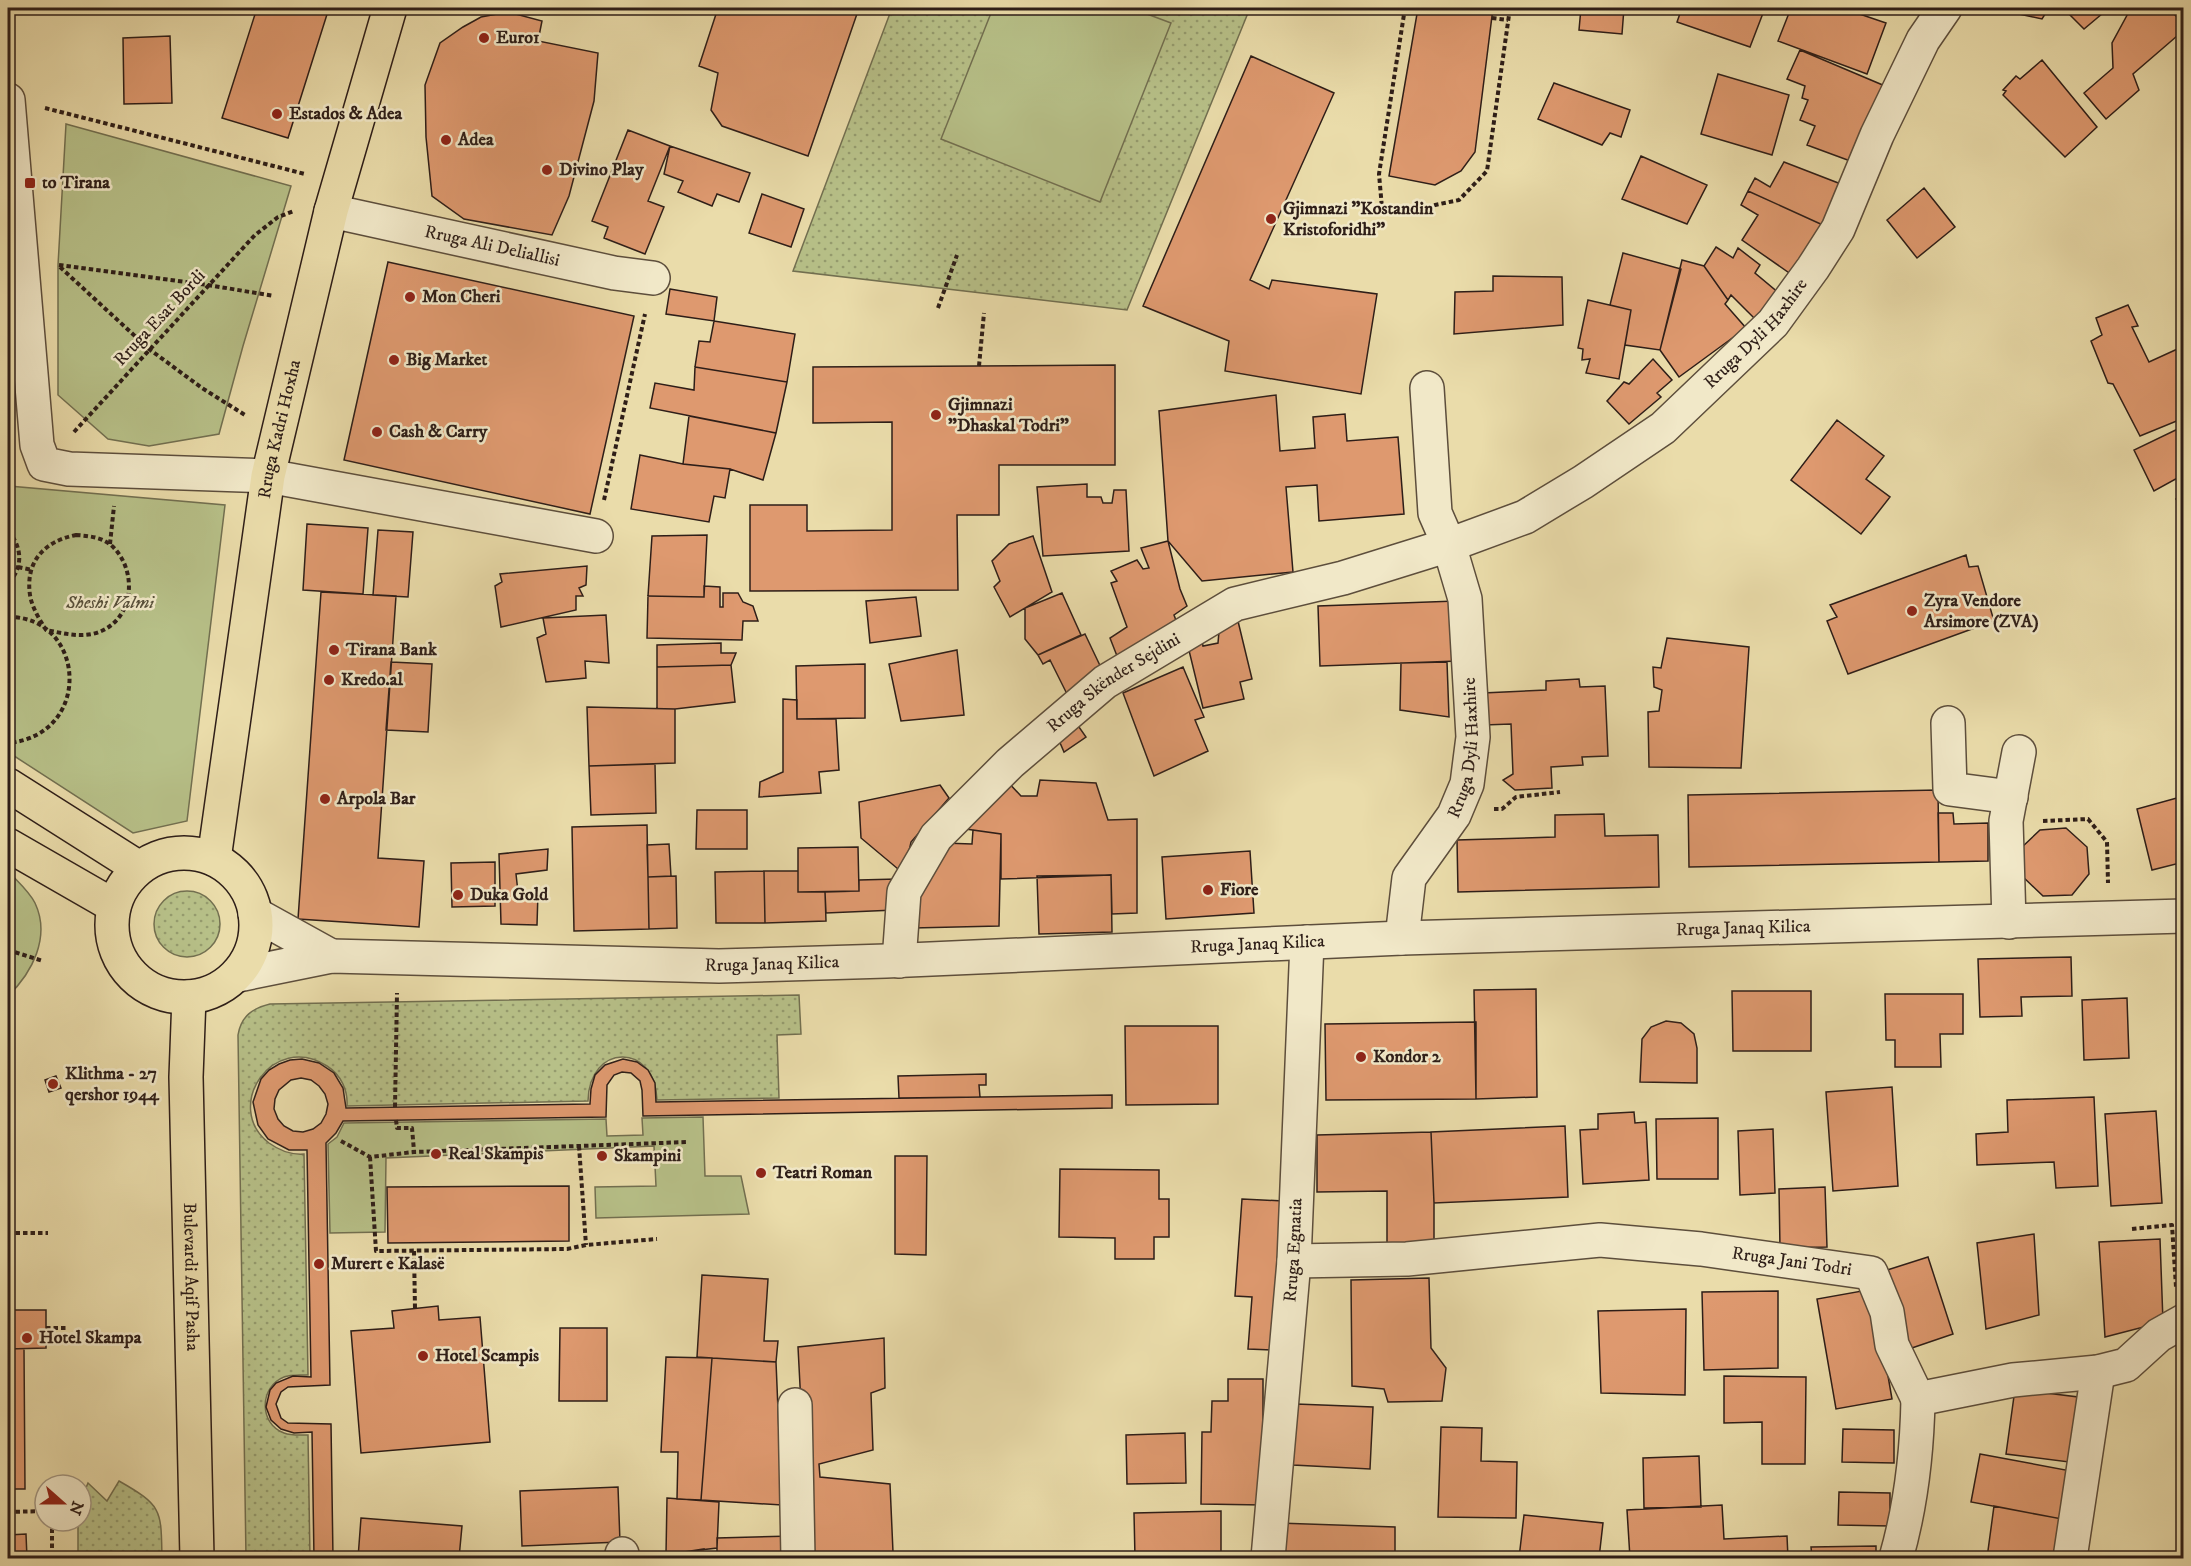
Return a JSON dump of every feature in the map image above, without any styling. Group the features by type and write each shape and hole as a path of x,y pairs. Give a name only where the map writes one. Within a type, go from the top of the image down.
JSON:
{"main road":[{"name":"Rruga Kadri Hoxha","path":"214,859 268,476 331,211 390,8"},
{"path":"8,784 139,868"},
{"path":"8,845 114,906"},
{"path":"176,853 196,854 214,859 232,871 245,886 254,904 256,924 254,945 238,975 210,993 189,998 166,995 145,986 128,970 117,951 112,929 114,906 124,885 139,868 156,858 176,853"},
{"name":"Bulevardi Aqif Pasha","path":"189,998 186,1077 197,1558"}],"street":[{"name":"Rruga Dyli Haxhire","path":"1449,545 1525,517 1584,482 1663,428 1773,323 1838,229 1877,135 1923,40 1945,8"},
{"path":"20,102 15,260 25,319 37,445 44,464 69,470 268,476 596,536"},
{"name":"Rruga Ali Deliallisi","path":"331,211 614,273 653,278"},
{"name":"Rruga Dyli Haxhire","path":"1402,938 1409,878 1454,815 1467,784 1473,737 1465,599 1449,545 1435,513 1427,388"},
{"name":"Rruga Skënder Sejdini","path":"899,961 904,892 936,837 1010,763 1105,682 1235,604 1343,578 1449,545"},
{"path":"1948,723 1950,789 2008,809"},
{"path":"2008,922 2008,809 2019,752"},
{"path":"255,914 331,956"},
{"name":"Rruga Janaq Kilica","path":"331,956 719,966 899,961 1402,938 2184,916"},
{"name":"Rruga Egnatia","path":"1269,1558 1294,1261 1307,942"},
{"path":"238,975 331,956"},
{"name":"Rruga Jani Todri","path":"1294,1261 1407,1259 1600,1240 1701,1249 1871,1273 1887,1312 1892,1345 1918,1400"},
{"path":"1896,1558 1913,1485 1917,1449 1918,1400 2013,1380 2098,1372 2126,1365 2159,1335 2181,1322"},
{"path":"2070,1558 2098,1372"},
{"path":"795,1405 798,1558"}],"path":[{"path":"1405,8 1379,174 1382,208 1406,211 1459,200 1487,171 1510,8"},
{"path":"1492,18 1508,20"},
{"path":"20,102 309,175"},
{"name":"Rruga Esat Bordi","path":"66,440 255,235 278,218 298,209"},
{"path":"938,308 957,255"},
{"path":"246,416 202,388 149,349 58,265 276,296"},
{"path":"596,536 653,278"},
{"path":"979,366 984,313"},
{"path":"110,544 114,499"},
{"path":"8,531 19,549 18,567 8,583"},
{"path":"8,617 29,621 46,630 79,636 95,634 109,627 121,615 128,601 130,585 128,570 120,555 110,544 93,536 76,535 59,538 44,548 34,562 29,580 30,597 46,630 60,645 68,663 70,684 66,703 56,721 22,741 8,742"},
{"path":"18,567 32,570"},
{"path":"1457,808 1503,809 1516,797 1560,792"},
{"path":"2008,809 2088,819 2107,842 2109,887"},
{"path":"8,950 44,961"},
{"path":"395,1107 397,992"},
{"path":"396,1120 397,1128 412,1128 414,1152"},
{"path":"341,1141 370,1157 414,1152 688,1142"},
{"path":"579,1146 586,1245"},
{"path":"370,1157 376,1251 567,1249 586,1245 657,1239"},
{"path":"2132,1229 2172,1226 2181,1322"},
{"path":"8,1233 48,1233"},
{"path":"414,1251 415,1308"},
{"path":"46,1328 67,1328"},
{"path":"8,1512 33,1511"},
{"path":"52,1533 52,1558"}],"green space":[{"path":"892,8 1250,8 1127,310 793,271"},
{"path":"993,8 1131,8 1171,23 1100,202 941,139"},
{"path":"66,124 291,186 219,434 149,446 108,439 58,395 58,265"},
{"name":"Sheshi Valmi","path":"8,472 9,486 225,505 187,821 133,833 8,752"},
{"path":"8,871 35,903 41,929 40,941 31,965 25,977 8,996"},
{"path":"187,891 200,894 210,901 217,911 220,924 217,937 210,947 200,954 187,957 174,954 164,947 157,937 154,924 157,911 164,901 174,894"},
{"path":"799,995 801,1034 777,1035 779,1098 657,1100 654,1081 646,1068 635,1060 622,1057 610,1060 599,1068 591,1082 588,1101 347,1106 345,1089 340,1078 327,1066 307,1058 289,1058 273,1065 260,1078 252,1094 251,1111 256,1128 269,1143 277,1148 290,1153 304,1154 308,1375 290,1375 276,1382 266,1397 265,1405 266,1414 276,1428 290,1435 308,1435 310,1558 246,1558 238,1035 245,1018 258,1008 270,1004"},
{"path":"703,1117 705,1176 741,1176 749,1214 596,1218 595,1187 656,1186 654,1146 386,1158 385,1232 330,1233 328,1144 337,1137 344,1123 606,1119 607,1136 643,1135 642,1118"},
{"path":"119,1481 152,1504 160,1519 162,1558 78,1558 78,1533 93,1533 93,1488 107,1501"}],"building":[{"path":"257,8 329,8 288,138 222,118"},
{"path":"718,8 859,8 808,156 722,126 711,110 718,73 699,66"},
{"path":"1418,8 1493,8 1475,152 1461,171 1435,185 1389,176"},
{"path":"1581,8 1624,8 1622,34 1579,30"},
{"path":"1682,8 1765,8 1750,47 1677,22"},
{"path":"1791,8 1842,8 1886,23 1867,74 1778,41"},
{"path":"1991,8 2049,8 2042,19"},
{"path":"2063,8 2109,8 2084,29"},
{"path":"2131,8 2168,8 2184,24 2184,30 2133,74 2139,90 2106,119 2084,93 2113,68 2112,43"},
{"path":"508,12 542,21 538,41 598,53 594,101 569,196 552,235 464,219 432,196 426,137 425,85 440,43 481,17"},
{"path":"170,36 172,103 124,104 123,38"},
{"path":"1800,50 1885,86 1853,162 1807,145 1815,126 1800,120 1808,100 1802,98 1805,86 1787,79"},
{"path":"1251,56 1334,93 1250,280 1269,289 1272,280 1377,294 1361,394 1225,371 1229,341 1143,306"},
{"path":"2042,60 2097,127 2065,157 2003,95 2006,91 2003,90 2016,76 2020,79"},
{"path":"1718,74 1789,95 1772,155 1701,134"},
{"path":"1554,83 1630,110 1621,137 1610,133 1602,145 1538,119"},
{"path":"628,130 670,146 648,201 664,207 645,254 604,238 608,227 592,221"},
{"path":"670,146 750,173 739,202 717,194 712,206 678,192 683,181 664,174"},
{"path":"1641,156 1707,185 1687,224 1622,199"},
{"path":"1784,162 1846,186 1825,226 1748,191 1755,178 1770,187"},
{"path":"1924,188 1955,227 1917,258 1887,220"},
{"path":"1748,191 1825,226 1795,277 1742,240 1758,215 1741,205"},
{"path":"762,194 804,209 791,247 749,233"},
{"path":"1716,247 1733,258 1738,248 1760,265 1755,273 1780,294 1756,320 1731,295 1728,300 1704,266"},
{"path":"1623,253 1681,269 1660,350 1625,345 1631,310 1610,305"},
{"path":"1682,260 1704,266 1728,300 1725,304 1746,328 1679,377 1660,350"},
{"path":"388,262 634,316 590,514 344,460"},
{"path":"1493,276 1562,277 1563,325 1454,334 1455,292 1493,291"},
{"path":"670,289 717,297 714,321 666,314"},
{"path":"1588,300 1631,310 1619,379 1586,373 1590,359 1582,360 1583,349 1578,348"},
{"path":"2128,305 2138,326 2132,327 2149,362 2184,346 2184,418 2140,436 2113,384 2108,383 2091,341 2102,335 2096,318"},
{"path":"714,321 795,334 787,382 695,367 699,341 710,342"},
{"path":"1653,359 1672,380 1657,393 1661,397 1629,424 1607,401 1624,382 1629,384"},
{"path":"1115,365 1115,465 999,465 999,515 957,515 958,590 750,591 750,505 807,505 807,531 892,530 892,422 813,423 813,367"},
{"path":"695,367 787,382 776,433 650,408 655,383 694,390"},
{"path":"1276,395 1280,451 1315,448 1313,417 1345,414 1347,441 1398,437 1404,514 1319,521 1317,485 1286,487 1293,572 1202,581 1168,541 1159,411"},
{"path":"689,416 776,433 763,480 730,469 683,464"},
{"path":"1837,420 1884,456 1866,479 1890,497 1861,534 1791,480"},
{"path":"2184,426 2184,481 2181,476 2154,491 2134,450"},
{"path":"640,455 683,464 730,469 725,498 714,496 709,522 631,509"},
{"path":"1087,484 1087,497 1101,497 1103,503 1112,503 1114,490 1126,490 1129,551 1043,556 1037,487"},
{"path":"2184,493 2184,512 2176,499"},
{"path":"307,524 368,528 363,594 303,590"},
{"path":"378,530 413,532 408,597 373,595"},
{"path":"707,535 704,597 648,596 652,536"},
{"path":"1033,536 1052,592 1010,617 994,587 1000,581 992,561 1009,544"},
{"path":"1168,541 1180,589 1187,606 1174,615 1177,623 1117,656 1110,638 1127,627 1111,583 1117,581 1111,571 1137,560 1143,569 1149,568 1141,548"},
{"name":"Zyra Vendore Arsimore (ZVA)","path":"1966,555 1969,567 1978,566 1994,621 1848,674 1827,621 1837,617 1830,605"},
{"path":"587,566 586,585 579,588 583,596 576,596 576,610 501,627 495,586 502,582 500,574"},
{"path":"704,586 720,587 720,607 723,607 723,593 738,593 743,602 753,606 758,621 743,621 742,640 647,638 648,596 704,597"},
{"path":"321,592 396,596 378,858 424,861 419,927 298,919"},
{"path":"1062,593 1081,635 1038,655 1025,639 1025,608"},
{"path":"916,597 921,636 870,643 866,601"},
{"path":"1456,601 1458,661 1320,666 1318,606"},
{"path":"606,615 609,663 585,661 586,678 546,682 537,638 546,634 543,618"},
{"path":"1237,617 1252,679 1240,682 1244,699 1203,708 1185,634 1200,632 1203,646 1218,643 1220,620"},
{"path":"1085,634 1104,674 1069,698 1050,660 1043,664 1038,655"},
{"path":"1667,638 1749,647 1741,768 1649,767 1648,712 1659,711 1662,690 1654,687 1653,667 1661,668"},
{"path":"721,643 721,653 736,653 731,665 657,667 657,645"},
{"path":"957,650 964,715 901,721 889,664"},
{"path":"391,662 432,664 428,732 386,730"},
{"path":"1447,662 1449,717 1400,710 1401,663"},
{"path":"865,664 865,718 797,719 796,666"},
{"path":"731,665 735,702 657,709 657,667"},
{"path":"1183,667 1204,717 1195,720 1208,751 1154,776 1123,693"},
{"path":"1579,679 1580,687 1605,686 1608,756 1582,757 1583,765 1551,767 1552,788 1515,790 1503,780 1513,774 1511,724 1484,725 1483,693 1546,690 1546,681"},
{"path":"783,699 797,700 797,719 836,719 839,770 819,772 821,793 759,797 760,782 783,772"},
{"path":"587,707 675,709 675,763 589,766"},
{"path":"1072,717 1086,737 1064,752 1055,731"},
{"path":"655,764 656,813 591,815 589,766"},
{"path":"1005,779 1021,796 1037,796 1040,780 1096,783 1108,820 1137,819 1137,913 1112,914 1111,875 1001,879 1001,834 951,827"},
{"path":"940,785 949,798 911,842 904,874 861,838 859,802"},
{"path":"1938,790 1939,862 1689,867 1688,795"},
{"path":"2184,796 2184,862 2152,870 2137,809"},
{"path":"697,810 747,810 747,849 696,849"},
{"path":"1938,813 1953,813 1954,824 1988,823 1988,861 1939,862"},
{"path":"1604,814 1605,836 1658,835 1659,887 1458,892 1457,840 1555,837 1555,815"},
{"path":"647,825 649,929 574,931 572,827"},
{"path":"2066,828 2087,847 2089,874 2072,895 2043,896 2022,876 2021,848 2040,830"},
{"path":"973,830 1001,834 999,926 913,928 916,888 943,843 972,844"},
{"path":"669,844 671,876 648,877 647,845"},
{"path":"858,847 859,891 798,892 798,848"},
{"path":"548,849 547,870 516,874 518,892 538,892 537,925 501,924 499,854"},
{"path":"1250,851 1254,913 1166,919 1162,857"},
{"path":"495,862 495,906 452,907 451,863"},
{"path":"764,871 765,923 716,923 715,872"},
{"path":"764,871 798,871 798,892 825,892 826,921 765,923"},
{"path":"1111,875 1112,932 1039,934 1037,876"},
{"path":"676,876 677,928 649,929 648,877"},
{"path":"897,879 895,910 826,913 825,892 859,891 859,880"},
{"path":"2071,957 2072,996 2021,997 2022,1016 1980,1017 1978,959"},
{"path":"1536,989 1537,1097 1476,1099 1474,990"},
{"path":"1732,991 1811,991 1811,1051 1733,1051"},
{"path":"1885,994 1963,994 1963,1034 1940,1034 1941,1067 1895,1067 1895,1040 1886,1040"},
{"path":"2127,998 2129,1058 2084,1060 2082,1000"},
{"path":"1666,1021 1681,1023 1694,1034 1697,1048 1697,1083 1640,1082 1642,1039 1651,1027"},
{"path":"1476,1022 1476,1099 1326,1100 1325,1024"},
{"path":"1125,1026 1218,1026 1218,1104 1126,1105"},
{"name":"Murert e Kalasë","path":"302,1059 319,1063 334,1073 343,1088 346,1108 590,1104 595,1075 605,1065 623,1059 637,1062 648,1070 655,1083 656,1102 1112,1095 1112,1108 643,1116 640,1081 631,1073 622,1072 614,1075 607,1085 606,1117 343,1121 326,1143 330,1385 288,1387 281,1392 276,1404 281,1418 288,1423 331,1424 333,1558 314,1558 312,1432 294,1433 281,1429 271,1420 266,1407 270,1390 276,1383 293,1376 311,1377 307,1150 289,1150 268,1139 258,1125 253,1102 261,1079 269,1070 290,1060","holes":["301,1078 311,1080 325,1094 328,1104 326,1114 321,1123 313,1129 303,1132 293,1131 278,1119 274,1109 275,1099 279,1090 291,1080"]},
{"path":"986,1074 986,1085 979,1085 980,1097 899,1098 898,1076"},
{"name":"Klithma - 27 qershor 1944","path":"56,1076 61,1088 49,1092 45,1080"},
{"path":"1892,1087 1898,1186 1833,1191 1826,1092"},
{"path":"2094,1097 2098,1186 2056,1188 2054,1162 1977,1165 1976,1134 2008,1132 2007,1100"},
{"path":"2156,1111 2162,1203 2111,1206 2105,1114"},
{"path":"1634,1112 1635,1123 1646,1122 1649,1180 1583,1184 1580,1130 1598,1129 1598,1114"},
{"path":"1718,1118 1718,1179 1657,1179 1656,1119"},
{"path":"1565,1126 1568,1197 1434,1203 1431,1132"},
{"path":"1773,1129 1775,1193 1740,1195 1738,1131"},
{"path":"1431,1132 1434,1248 1387,1249 1387,1191 1317,1192 1317,1135"},
{"path":"895,1156 927,1156 926,1255 895,1254"},
{"path":"1060,1169 1159,1170 1159,1199 1169,1199 1169,1237 1154,1237 1154,1259 1115,1259 1115,1238 1059,1237"},
{"path":"569,1186 569,1241 388,1243 387,1187"},
{"path":"1825,1187 1827,1247 1780,1248 1779,1189"},
{"path":"1242,1199 1283,1201 1273,1350 1248,1349 1252,1297 1235,1296"},
{"path":"2034,1234 2039,1315 1986,1329 1977,1243"},
{"path":"2160,1239 2163,1322 2105,1337 2099,1242"},
{"path":"1928,1257 1953,1334 1906,1350 1881,1272"},
{"path":"702,1275 768,1279 764,1341 778,1341 776,1362 697,1357"},
{"path":"1429,1278 1431,1348 1446,1368 1442,1401 1388,1402 1384,1389 1352,1386 1351,1280"},
{"path":"1873,1289 1892,1399 1836,1409 1817,1299"},
{"path":"1778,1291 1778,1368 1704,1370 1702,1292"},
{"name":"Hotel Scampis","path":"438,1306 439,1320 480,1317 490,1442 361,1453 351,1331 394,1328 392,1311"},
{"path":"1686,1309 1685,1395 1601,1393 1598,1311"},
{"name":"Hotel Skampa","path":"8,1310 46,1310 46,1348 8,1349"},
{"path":"560,1328 607,1328 607,1401 559,1401"},
{"path":"884,1338 885,1388 871,1393 873,1450 819,1464 820,1477 890,1484 893,1552 857,1558 809,1558 798,1347"},
{"path":"8,1349 24,1349 25,1489 8,1489"},
{"path":"666,1357 712,1358 701,1500 677,1499 678,1452 661,1452"},
{"path":"712,1358 776,1362 782,1505 701,1500"},
{"path":"1724,1376 1806,1377 1805,1464 1762,1464 1762,1422 1724,1423"},
{"path":"1228,1379 1263,1379 1263,1505 1201,1504 1202,1432 1211,1432 1212,1401 1228,1401"},
{"path":"2015,1389 2078,1397 2069,1462 2006,1454"},
{"path":"1296,1404 1373,1407 1370,1469 1293,1465"},
{"path":"1441,1427 1482,1428 1481,1461 1517,1462 1516,1518 1438,1517"},
{"path":"1843,1429 1894,1430 1894,1463 1842,1462"},
{"path":"1185,1433 1186,1483 1127,1484 1126,1435"},
{"path":"1980,1454 2071,1471 2062,1519 1971,1502"},
{"path":"1699,1456 1701,1507 1644,1508 1643,1458"},
{"path":"618,1487 620,1542 522,1546 520,1491"},
{"path":"1839,1492 1890,1493 1890,1526 1838,1525"},
{"path":"667,1498 719,1502 717,1548 666,1554"},
{"path":"1722,1505 1724,1539 1787,1536 1788,1558 1630,1558 1627,1510"},
{"path":"1994,1506 2062,1519 2057,1558 1987,1558"},
{"path":"1221,1511 1221,1558 1135,1558 1134,1513"},
{"path":"1524,1515 1603,1523 1599,1558 1519,1558"},
{"path":"361,1518 462,1526 459,1558 358,1558"},
{"path":"1278,1523 1395,1527 1395,1554 1377,1553 1377,1558 1277,1558"},
{"path":"26,1534 27,1558 8,1558 8,1535"},
{"path":"792,1536 792,1558 717,1558 717,1538"},
{"path":"1876,1546 1876,1558 1812,1558 1811,1547"},
{"path":"704,1549 704,1558 672,1558 672,1554"}],"place":[{"name":"Euro1","path":"484,38"},
{"name":"Estados & Adea","path":"277,114"},
{"name":"Adea","path":"446,140"},
{"name":"Divino Play","path":"547,170"},
{"name":"to Tirana","path":"30,183"},
{"name":"Gjimnazi \"Kostandin Kristoforidhi\"","path":"1271,219"},
{"name":"Mon Cheri","path":"410,297"},
{"name":"Big Market","path":"394,360"},
{"name":"Gjimnazi \"Dhaskal Todri\"","path":"936,415"},
{"name":"Cash & Carry","path":"377,432"},
{"name":"Zyra Vendore Arsimore (ZVA)","path":"1912,611"},
{"name":"Tirana Bank","path":"334,650"},
{"name":"Kredo.al","path":"329,680"},
{"name":"Arpola Bar","path":"325,799"},
{"name":"Fiore","path":"1208,890"},
{"name":"Duka Gold","path":"458,895"},
{"name":"Kondor 2","path":"1361,1057"},
{"name":"Klithma - 27 qershor 1944","path":"53,1084"},
{"name":"Real Skampis","path":"436,1154"},
{"name":"Skampini","path":"602,1156"},
{"name":"Teatri Roman","path":"761,1173"},
{"name":"Murert e Kalasë","path":"319,1264"},
{"name":"Hotel Skampa","path":"27,1338"},
{"name":"Hotel Scampis","path":"423,1356"}]}
